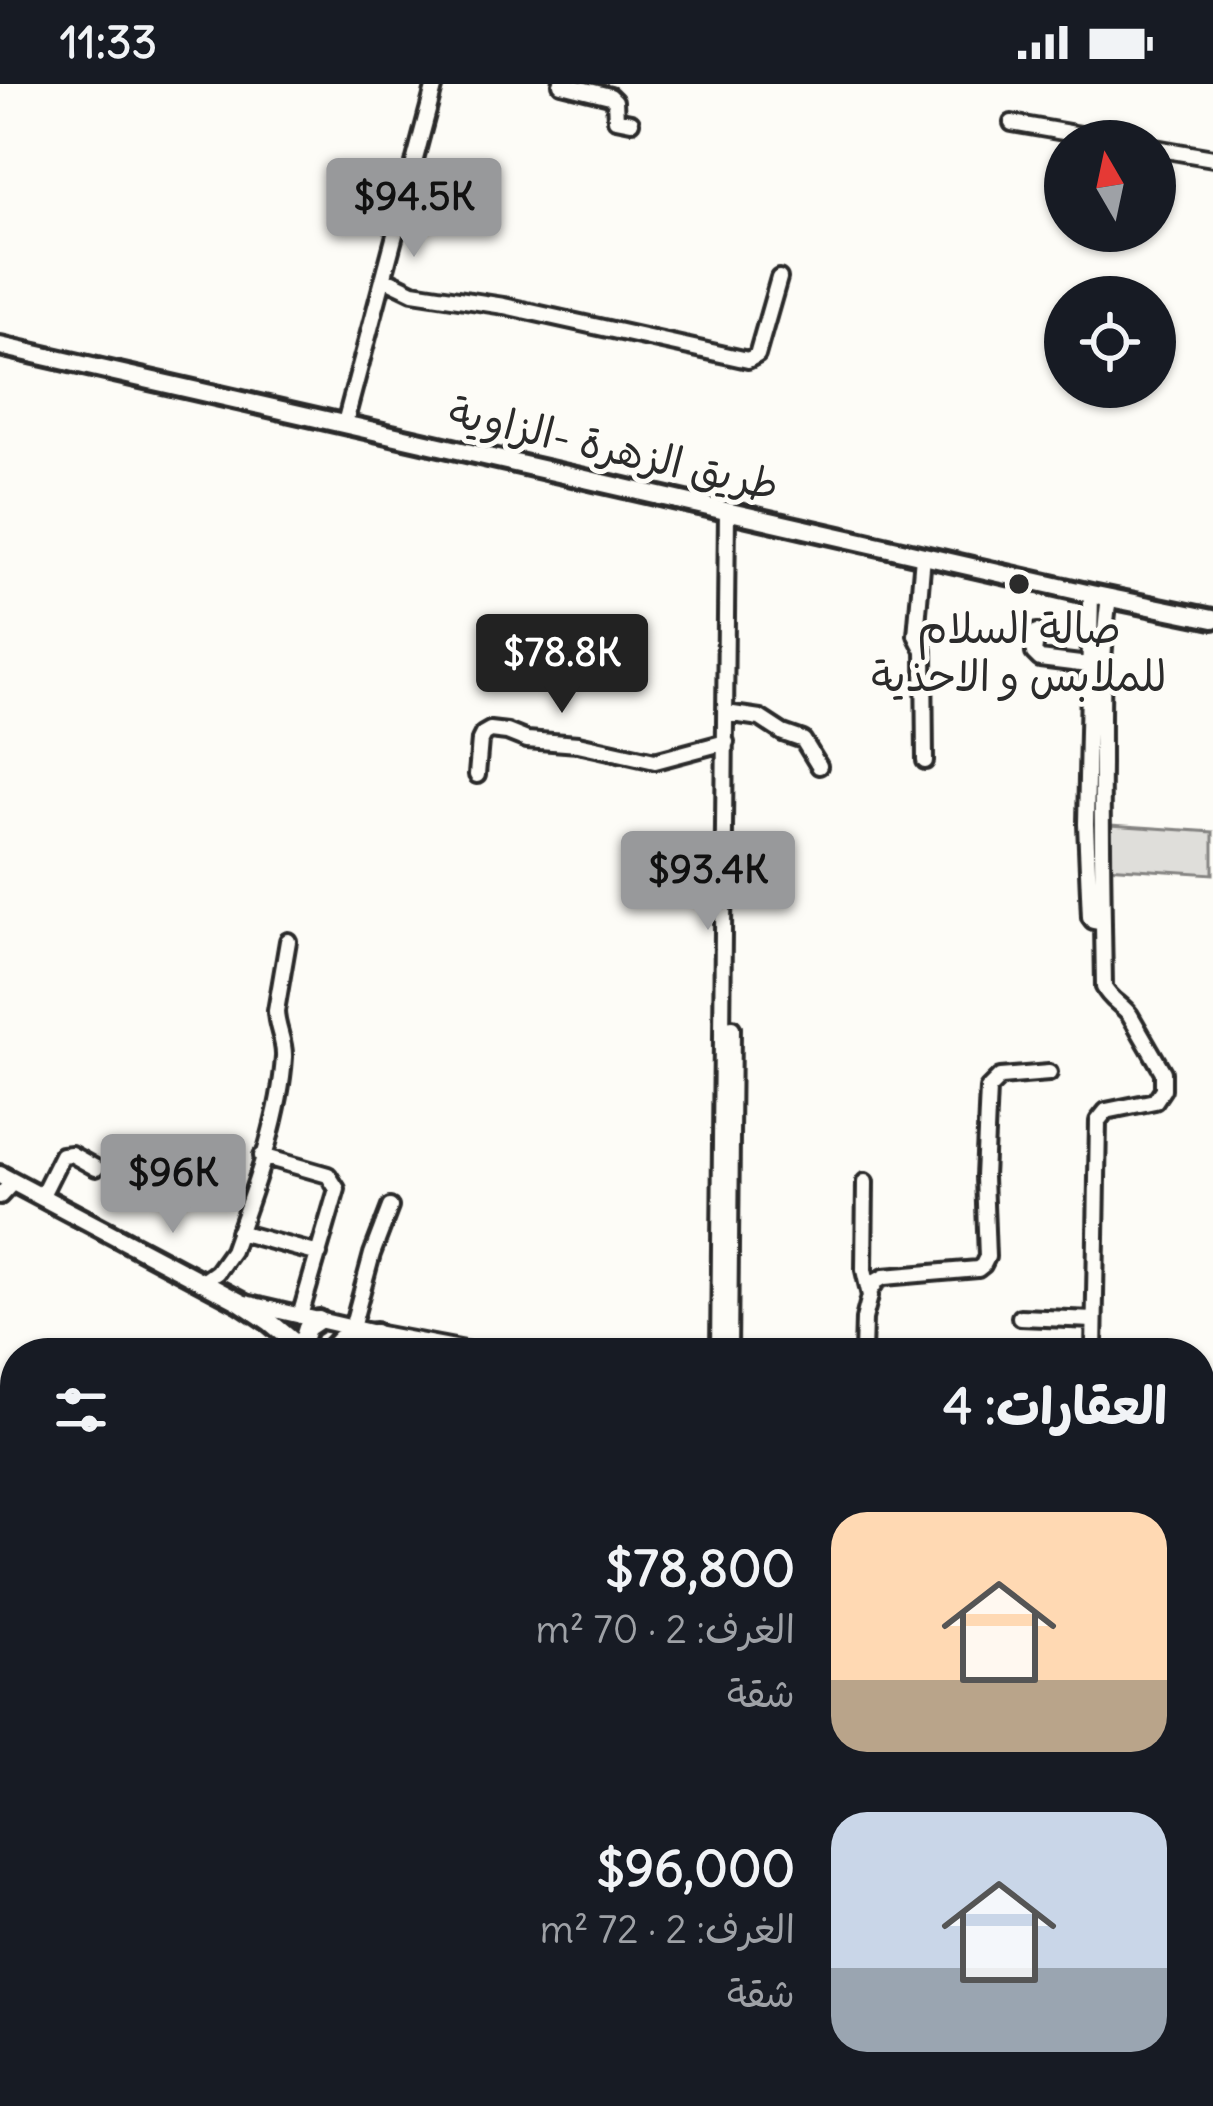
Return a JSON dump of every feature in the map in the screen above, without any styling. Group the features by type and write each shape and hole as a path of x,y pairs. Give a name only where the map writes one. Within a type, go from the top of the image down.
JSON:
{"main road":[{"name":"طريق الزهرة -الزاوية","path":"0,346 1213,619"},
{"path":"4,1184 41,1197 240,1302 288,1338"},
{"path":"305,1338 307,1328 319,1320"},
{"path":"350,1338 375,1333"}],"street":[{"path":"345,423 435,84"},
{"path":"561,84 610,96 616,118 631,122"},
{"path":"1012,123 1044,129"},
{"path":"1176,152 1213,158"},
{"path":"384,278 413,292 504,306 748,360 758,355 779,278"},
{"path":"729,1338 731,512"},
{"path":"923,556 916,635 924,651 925,761"},
{"path":"1094,1338 1097,1121 1106,1111 1156,1101 1163,1089 1163,1072 1130,1015 1109,998 1104,987 1103,923 1090,917 1093,655 1100,595"},
{"path":"1037,632 1034,653 1040,659 1093,655"},
{"path":"719,1338 730,714"},
{"path":"730,714 760,718 803,740 819,766"},
{"path":"477,775 481,737 490,730 655,761 726,742"},
{"path":"203,1282 228,1259 280,1090 284,1048 276,1016 288,941"},
{"path":"863,1338 870,1291 877,1281 974,1269 985,1263 988,1088 1000,1077 1049,1073"},
{"path":"41,1197 62,1155 71,1154 96,1168"},
{"path":"262,1156 322,1173 336,1183 338,1195 300,1316"},
{"path":"865,1182 864,1264 870,1291"},
{"path":"341,1338 389,1207"},
{"path":"238,1232 320,1254"},
{"path":"240,1302 319,1320 338,1338"},
{"path":"1020,1316 1094,1320"},
{"path":"375,1333 402,1338"}],"shaded area":[{"path":"1110,825 1213,832 1213,874 1106,867"}],"place":[{"name":"صالة السلام للملابس و الاحذية","path":"1019,584"}]}
